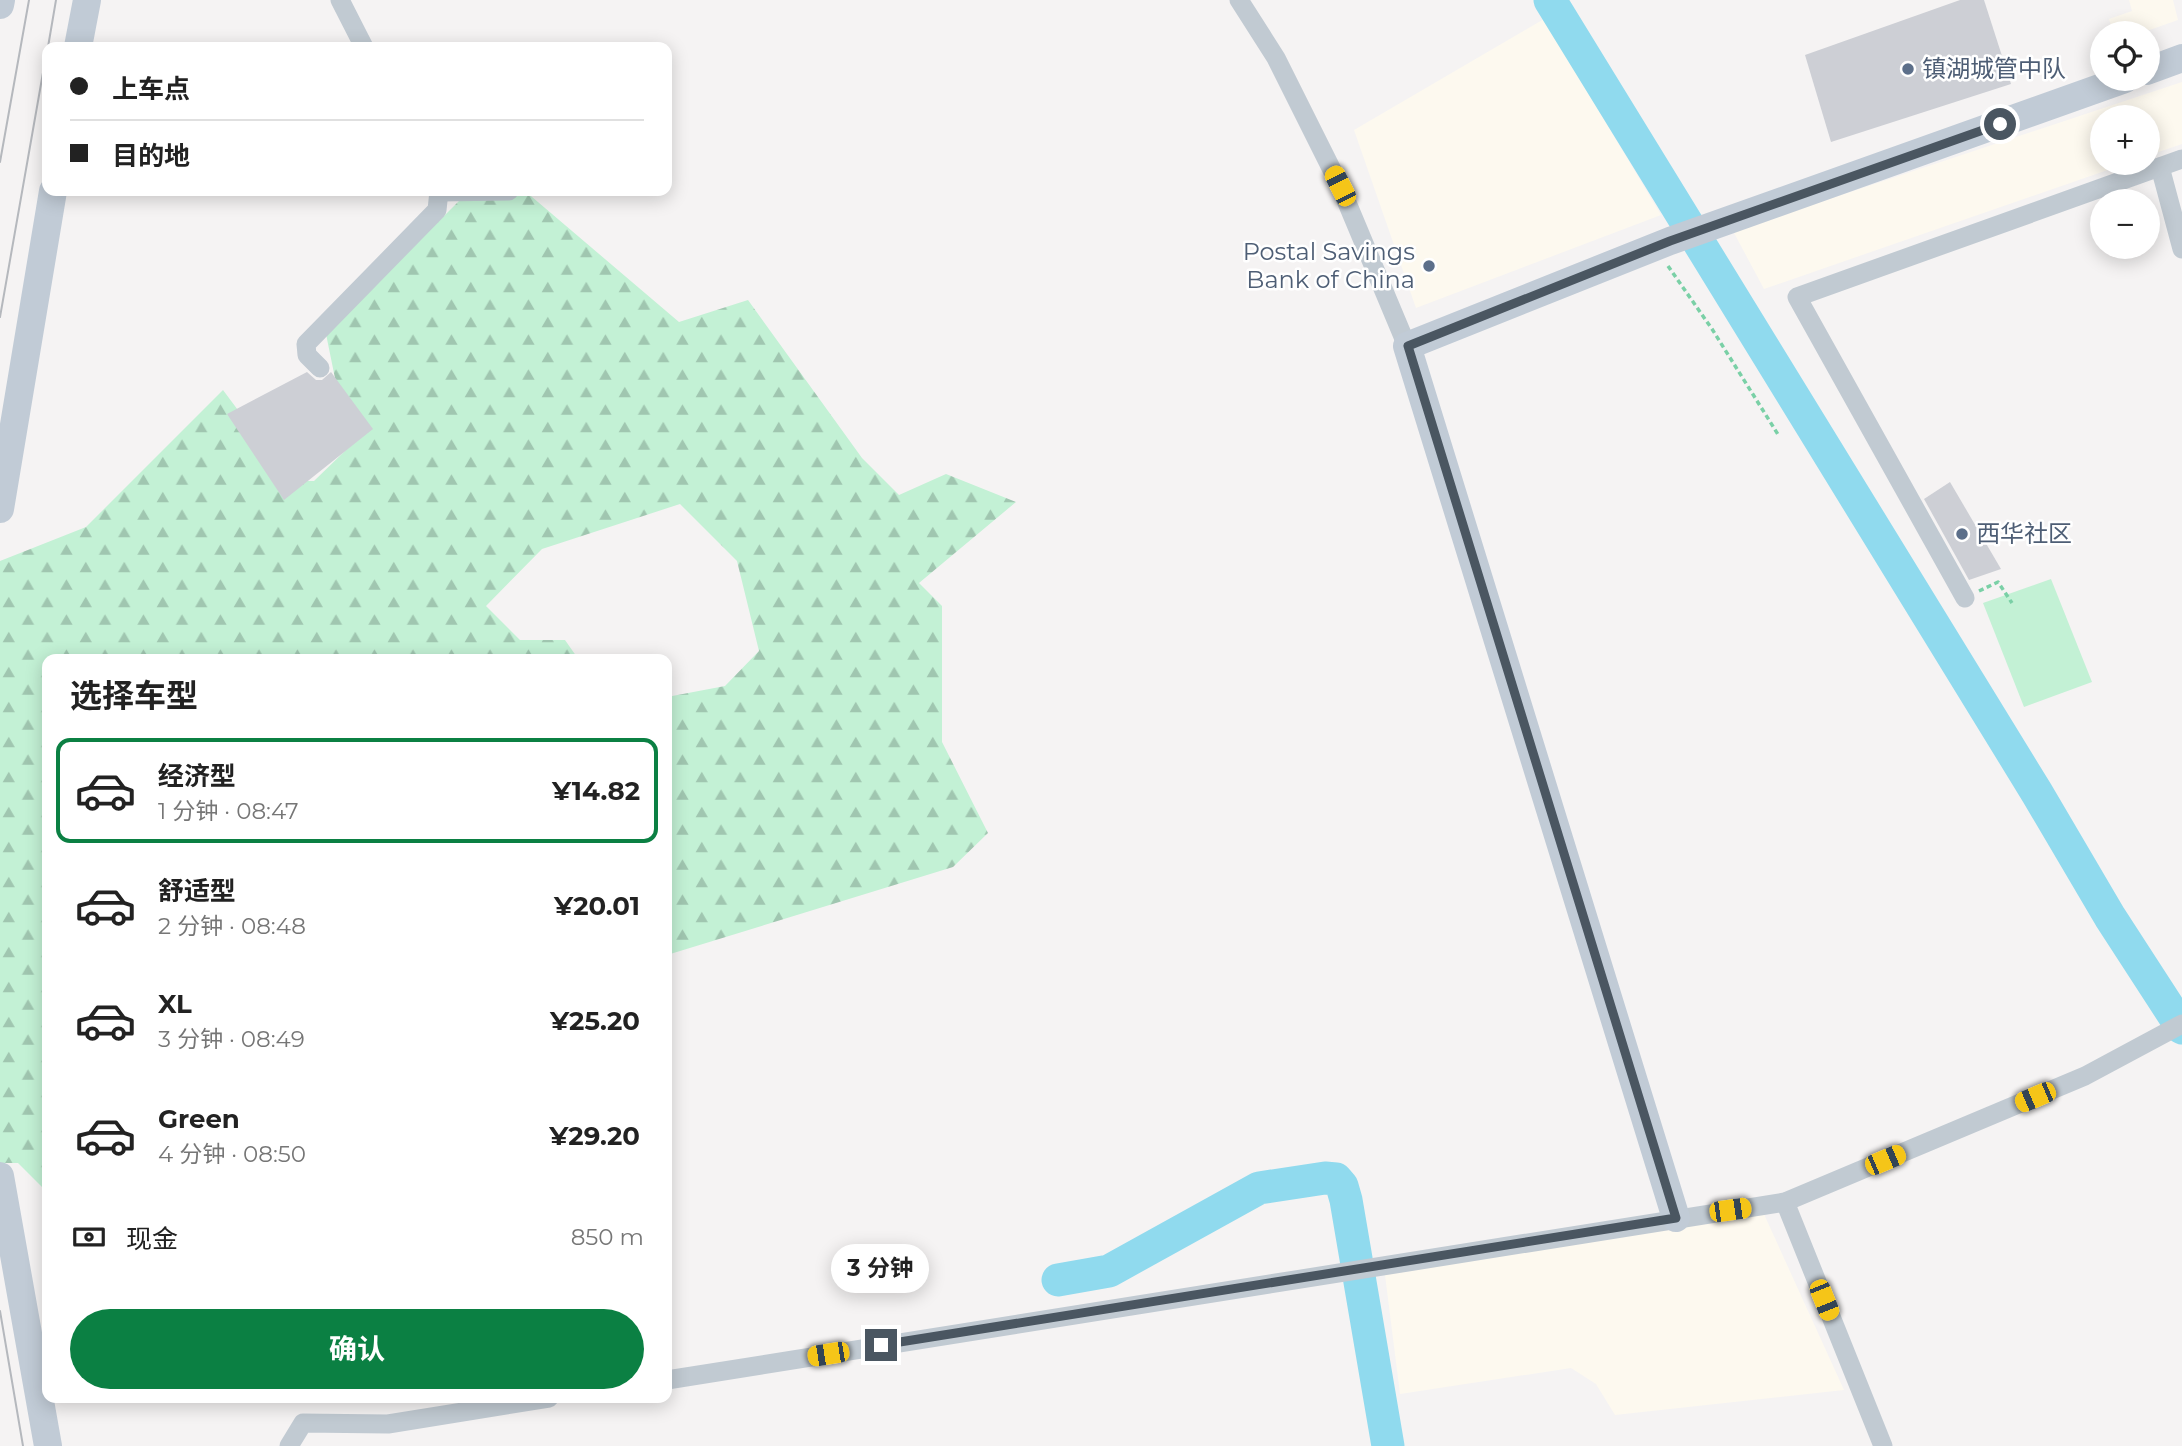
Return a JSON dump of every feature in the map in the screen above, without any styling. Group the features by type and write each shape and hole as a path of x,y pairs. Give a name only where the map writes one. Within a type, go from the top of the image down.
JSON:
{"street":[{"path":"0,5 1,0"},
{"path":"79,42 87,0"},
{"path":"340,0 361,42"},
{"path":"1239,0 1276,58 1340,186 1408,346 1676,1218"},
{"path":"2160,66 2182,58"},
{"path":"1408,346 1663,244 2091,91"},
{"path":"2182,159 2160,167 2182,249"},
{"path":"1965,598 1797,298 2138,175"},
{"path":"0,509 53,196"},
{"path":"320,368 307,355 306,344 437,210 439,196"},
{"path":"672,1379 1785,1202 2085,1076 2182,1024"},
{"path":"0,1177 48,1446"},
{"path":"1785,1202 1884,1446"},
{"path":"289,1446 303,1423 388,1424 519,1403"}],"path":[{"path":"1663,244 1779,436"},
{"path":"1965,598 1998,582 2012,603"}],"shaded area":[{"path":"2129,0 2173,0 2178,20 2160,26 2160,21 2110,21 2132,11"},
{"path":"1544,19 1661,215 1416,308 1354,130"},
{"path":"2182,82 2182,144 2160,152 2160,105 2113,105"},
{"path":"2090,113 2090,175 2093,175 1764,289 1733,231"},
{"path":"1763,1212 1844,1390 1615,1415 1596,1384 1571,1368 1400,1394 1385,1275"}],"green space":[{"path":"464,196 531,196 679,322 748,300 862,458 899,495 946,474 1016,502 919,583 942,606 942,742 988,833 953,867 672,953 672,696 725,686 759,651 737,561 680,504 542,549 486,606 520,640 565,640 575,654 42,654 42,1187 18,1163 0,1163 0,561 86,527 223,390 291,481 314,481 349,447 326,334"},
{"path":"2051,579 2092,682 2024,707 1983,603"}],"building":[{"name":"镇湖城管中队","path":"1960,0 1984,0 2011,84 1831,142 1805,55"},
{"path":"307,372 316,380 322,380 331,372 373,429 284,500 227,414"},
{"name":"西华社区","path":"1950,482 2001,569 1969,580 1924,499"}],"waterway":[{"path":"1550,0 2037,793 2110,917 2182,1028"},
{"path":"1058,1280 1109,1271 1259,1188 1325,1178 1336,1179 1342,1186 1346,1200 1388,1446"}],"tram line":[{"path":"0,162 29,0"},
{"path":"49,42 56,0"},
{"path":"0,317 42,78"},
{"path":"0,1311 23,1446"}],"place":[{"name":"镇湖城管中队","path":"1908,69"},
{"name":"Postal Savings Bank of China","path":"1429,266"},
{"name":"西华社区","path":"1962,534"}],"route":[{"path":"881,1345 1676,1218 1408,346 1670,241 2000,124"}]}
